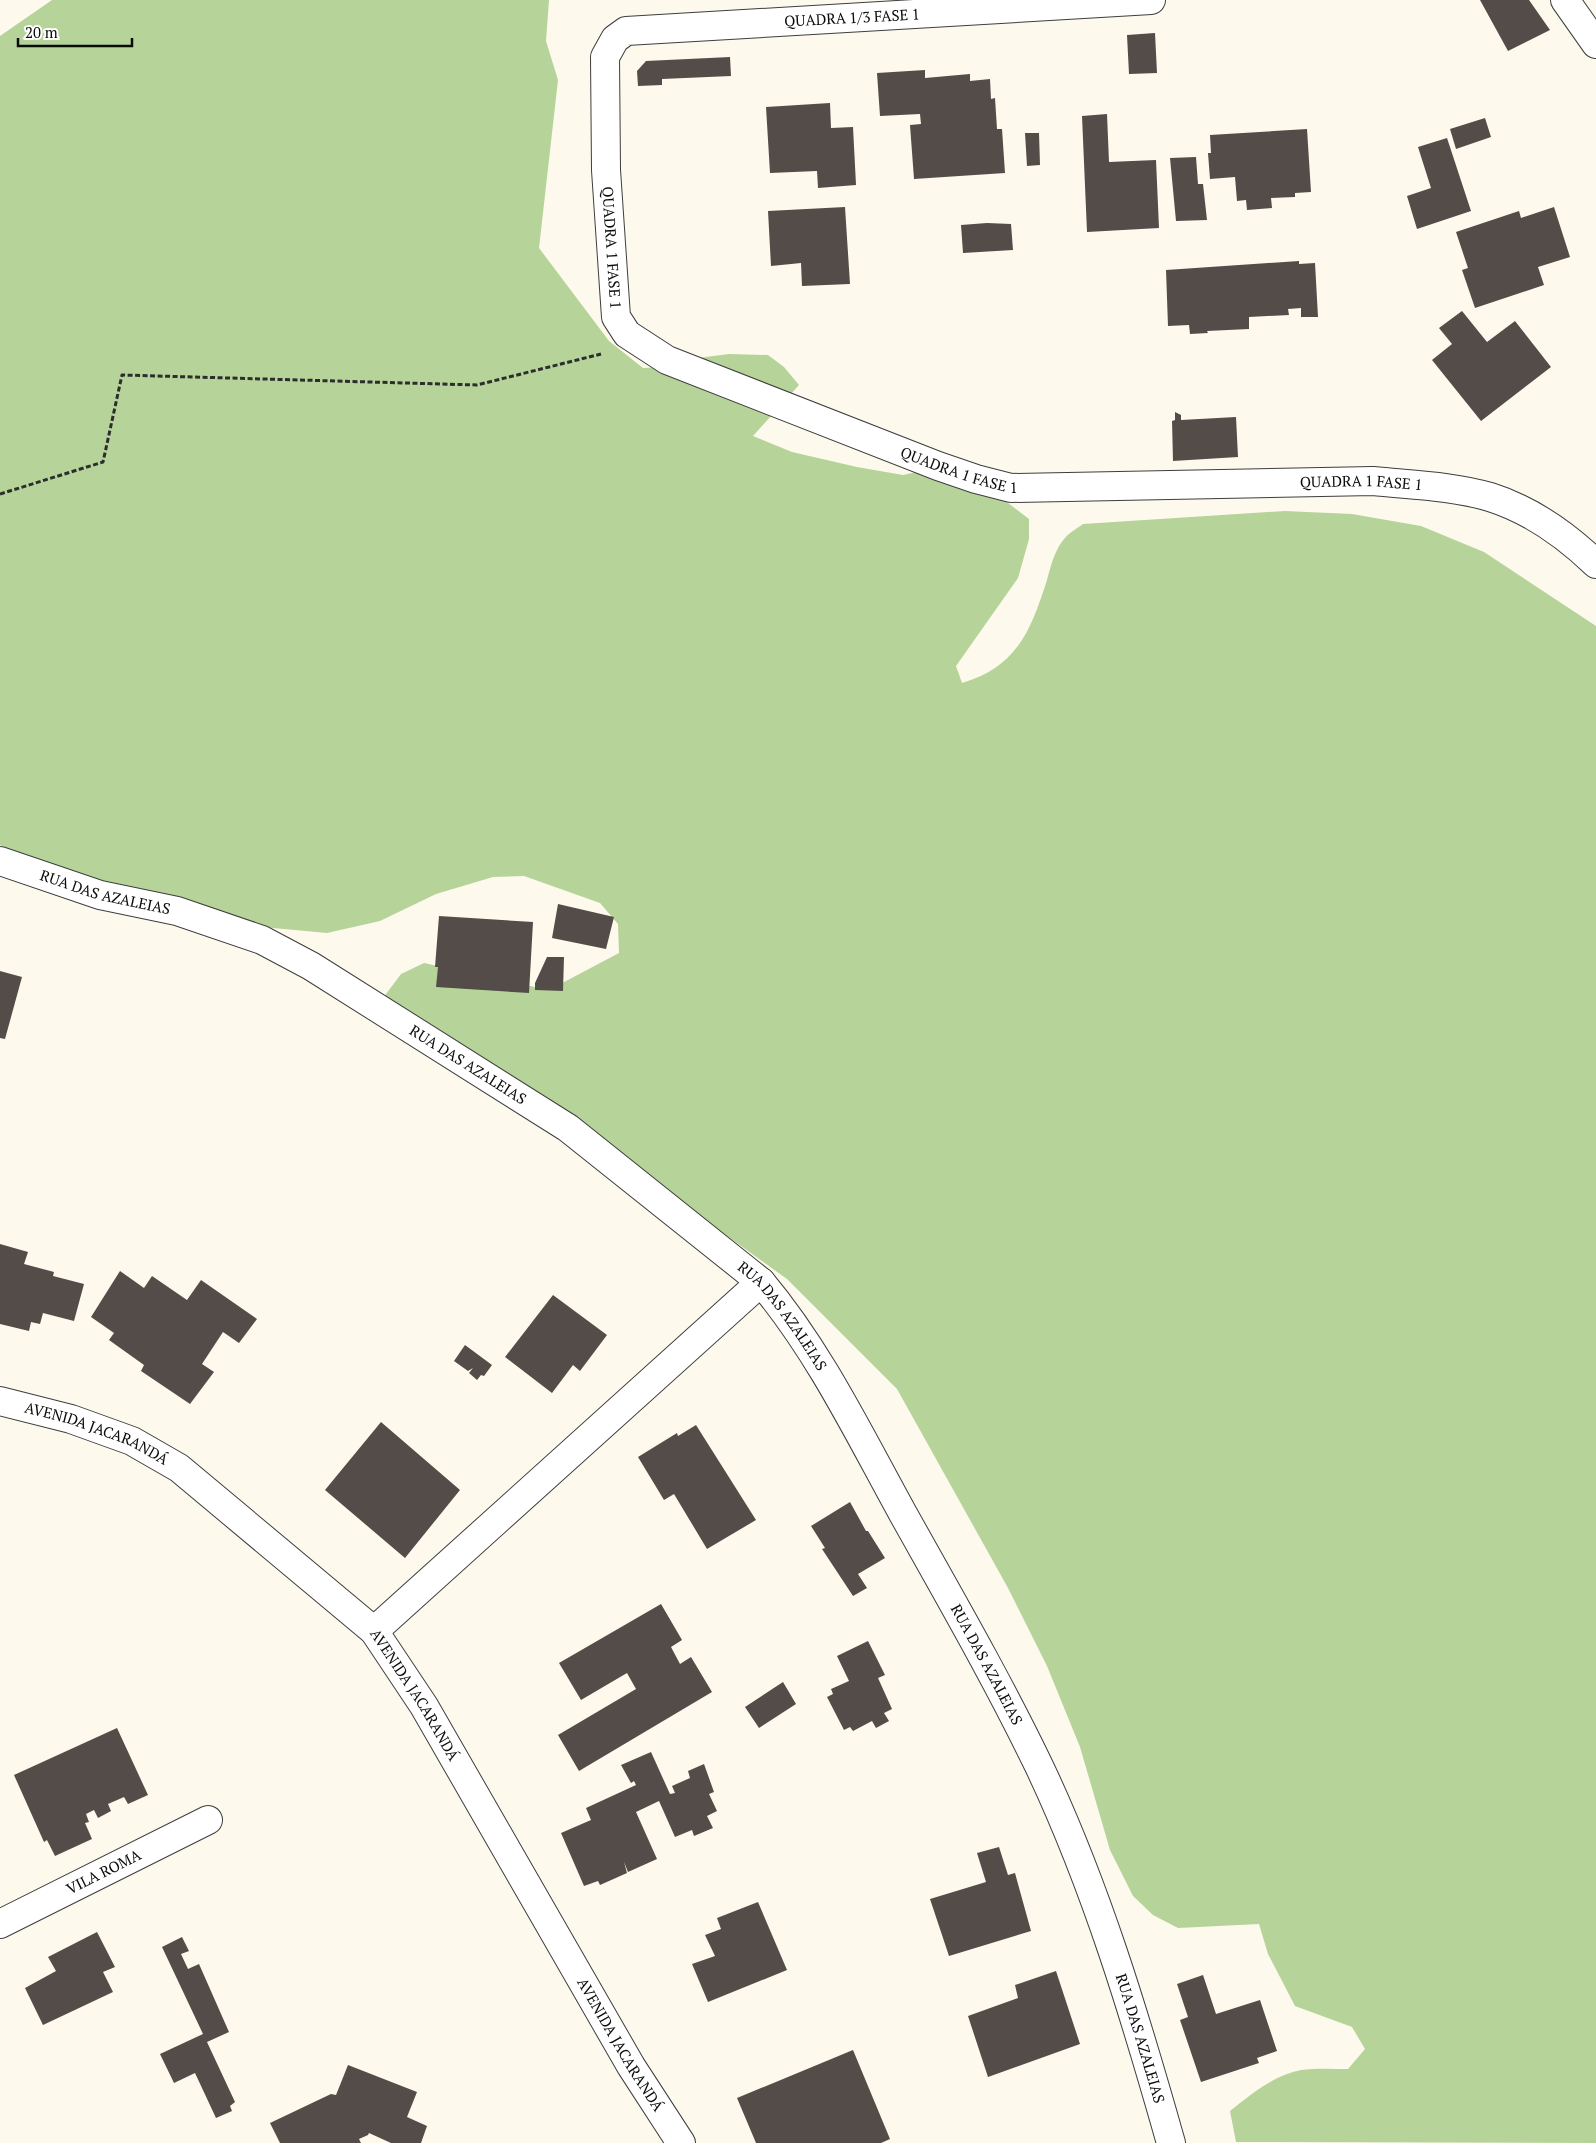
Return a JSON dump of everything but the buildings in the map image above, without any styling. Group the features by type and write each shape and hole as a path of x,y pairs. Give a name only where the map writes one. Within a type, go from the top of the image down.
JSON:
{"street":[{"name":"QUADRA 1/3 FASE 1","path":"615,39 626,31 1152,0"},
{"path":"1565,0 1596,44"},
{"name":"QUADRA 1 FASE 1","path":"615,39 605,57 605,93 606,170 616,317 627,334 640,344 675,363 938,466 1011,488 1373,482 1433,487 1490,497 1531,515 1576,545 1596,564"},
{"name":"RUA DAS AZALEIAS","path":"0,862 100,895 177,911 262,940 311,966 568,1128 761,1282 782,1307 825,1372 994,1676 1040,1768 1075,1850 1140,2030 1171,2143"},
{"path":"374,1631 761,1282"},
{"name":"AVENIDA JACARANDÁ","path":"0,1401 71,1419 132,1441 179,1468 374,1631 424,1706 631,2066 681,2143"},
{"name":"VILA ROMA","path":"0,1924 208,1820"}],"path":[{"path":"0,494 103,462 122,375 477,385 640,344"}],"green space":[{"path":"52,0 549,0 546,41 558,80 539,248 609,341 643,368 665,367 690,359 729,354 768,355 784,367 799,385 753,436 792,452 857,467 903,475 926,470 991,490 1029,519 1029,539 1018,578 956,666 962,683 981,676 996,667 1009,657 1019,644 1035,615 1059,547 1067,536 1083,524 1285,511 1352,514 1421,526 1484,552 1596,626 1596,2143 1236,2142 1230,2111 1254,2092 1281,2076 1301,2070 1348,2069 1365,2049 1352,2027 1295,2006 1268,1954 1259,1924 1178,1928 1153,1915 1133,1896 1110,1850 1080,1747 1047,1666 1008,1588 897,1389 787,1279 527,1092 383,998 401,974 424,963 549,990 619,953 618,924 600,903 524,876 493,877 436,894 380,921 327,933 242,925 93,889 0,845 0,36"}]}
